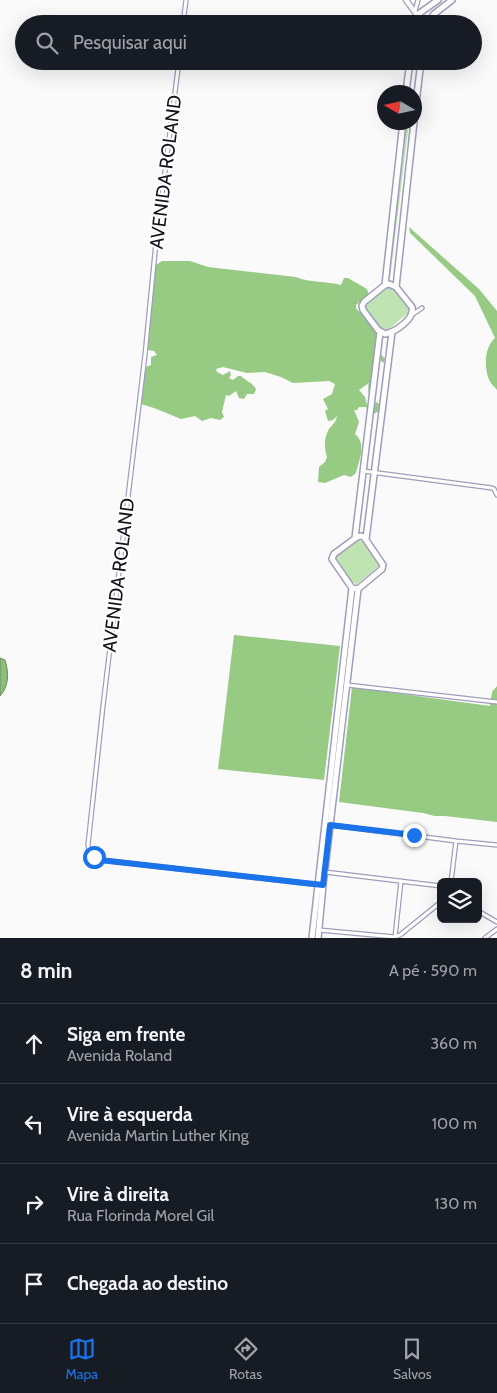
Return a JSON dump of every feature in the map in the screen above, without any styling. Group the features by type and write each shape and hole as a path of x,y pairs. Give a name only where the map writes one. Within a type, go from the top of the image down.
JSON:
{"main road":[{"path":"418,13 438,0"},
{"path":"433,15 452,0"},
{"path":"418,13 426,15"},
{"path":"407,85 409,70"},
{"path":"418,85 420,70"},
{"path":"385,285 402,130"},
{"path":"396,287 413,130"},
{"path":"392,284 396,287 412,307 413,314 392,332 385,334 380,332 362,306 364,302 385,285 392,284"},
{"path":"355,538 380,332"},
{"path":"366,539 392,332"},
{"path":"372,400 382,402"},
{"path":"312,938 355,589 382,569 383,565 366,539 360,536 334,554 332,559 355,589 325,872 320,885 318,938"}],"street":[{"path":"184,15 186,0"},
{"path":"406,0 418,13"},
{"path":"418,0 418,13"},
{"name":"AVENIDA ROLAND","path":"178,70 102,706 88,845 89,851 100,860 320,885"},
{"path":"413,314 422,308"},
{"path":"363,471 492,488 497,495"},
{"path":"346,685 497,702"},
{"path":"330,825 456,842 497,845"},
{"path":"452,878 456,842"},
{"path":"325,872 437,886"},
{"path":"395,938 401,881"},
{"path":"319,930 395,938 437,905"},
{"path":"482,913 497,922"},
{"path":"485,938 497,928"}],"shaded area":[{"path":"404,130 408,130 390,278 387,277"},
{"path":"409,227 479,289 497,311 497,390 490,382 486,367 487,351 495,338 475,296 410,233"},
{"path":"162,261 190,261 208,267 296,277 341,285 344,278 348,278 367,289 369,295 356,305 356,308 379,333 380,353 385,359 384,363 378,359 376,373 378,378 375,383 374,399 370,398 369,383 359,390 365,397 367,405 377,402 381,407 380,411 371,415 366,407 359,407 357,410 354,410 359,422 355,434 361,442 360,458 356,473 351,477 344,475 325,483 318,482 319,467 325,462 327,457 326,435 337,416 333,420 328,421 325,411 328,409 323,399 332,394 335,384 329,381 293,383 265,372 247,373 223,367 216,369 217,372 223,375 230,371 231,375 229,378 233,380 241,376 256,389 254,394 247,394 244,399 239,398 236,391 229,396 226,395 222,412 224,417 220,420 211,418 202,421 195,416 181,419 141,404 146,367 151,365 151,357 157,355 154,351 148,350 154,275 156,265"},
{"path":"389,286 392,287 409,309 409,312 387,331 382,331 366,307 367,304"},
{"path":"358,540 362,541 380,563 379,566 357,584 352,582 335,561 336,556"},
{"path":"234,635 340,646 324,780 218,769"},
{"path":"0,658 5,660 8,674 7,684 0,696"},
{"path":"497,686 497,822 435,816 339,802 352,687 490,706 492,692"}],"route":[{"path":"94,857 100,860 323,885 330,825 414,835"}]}
